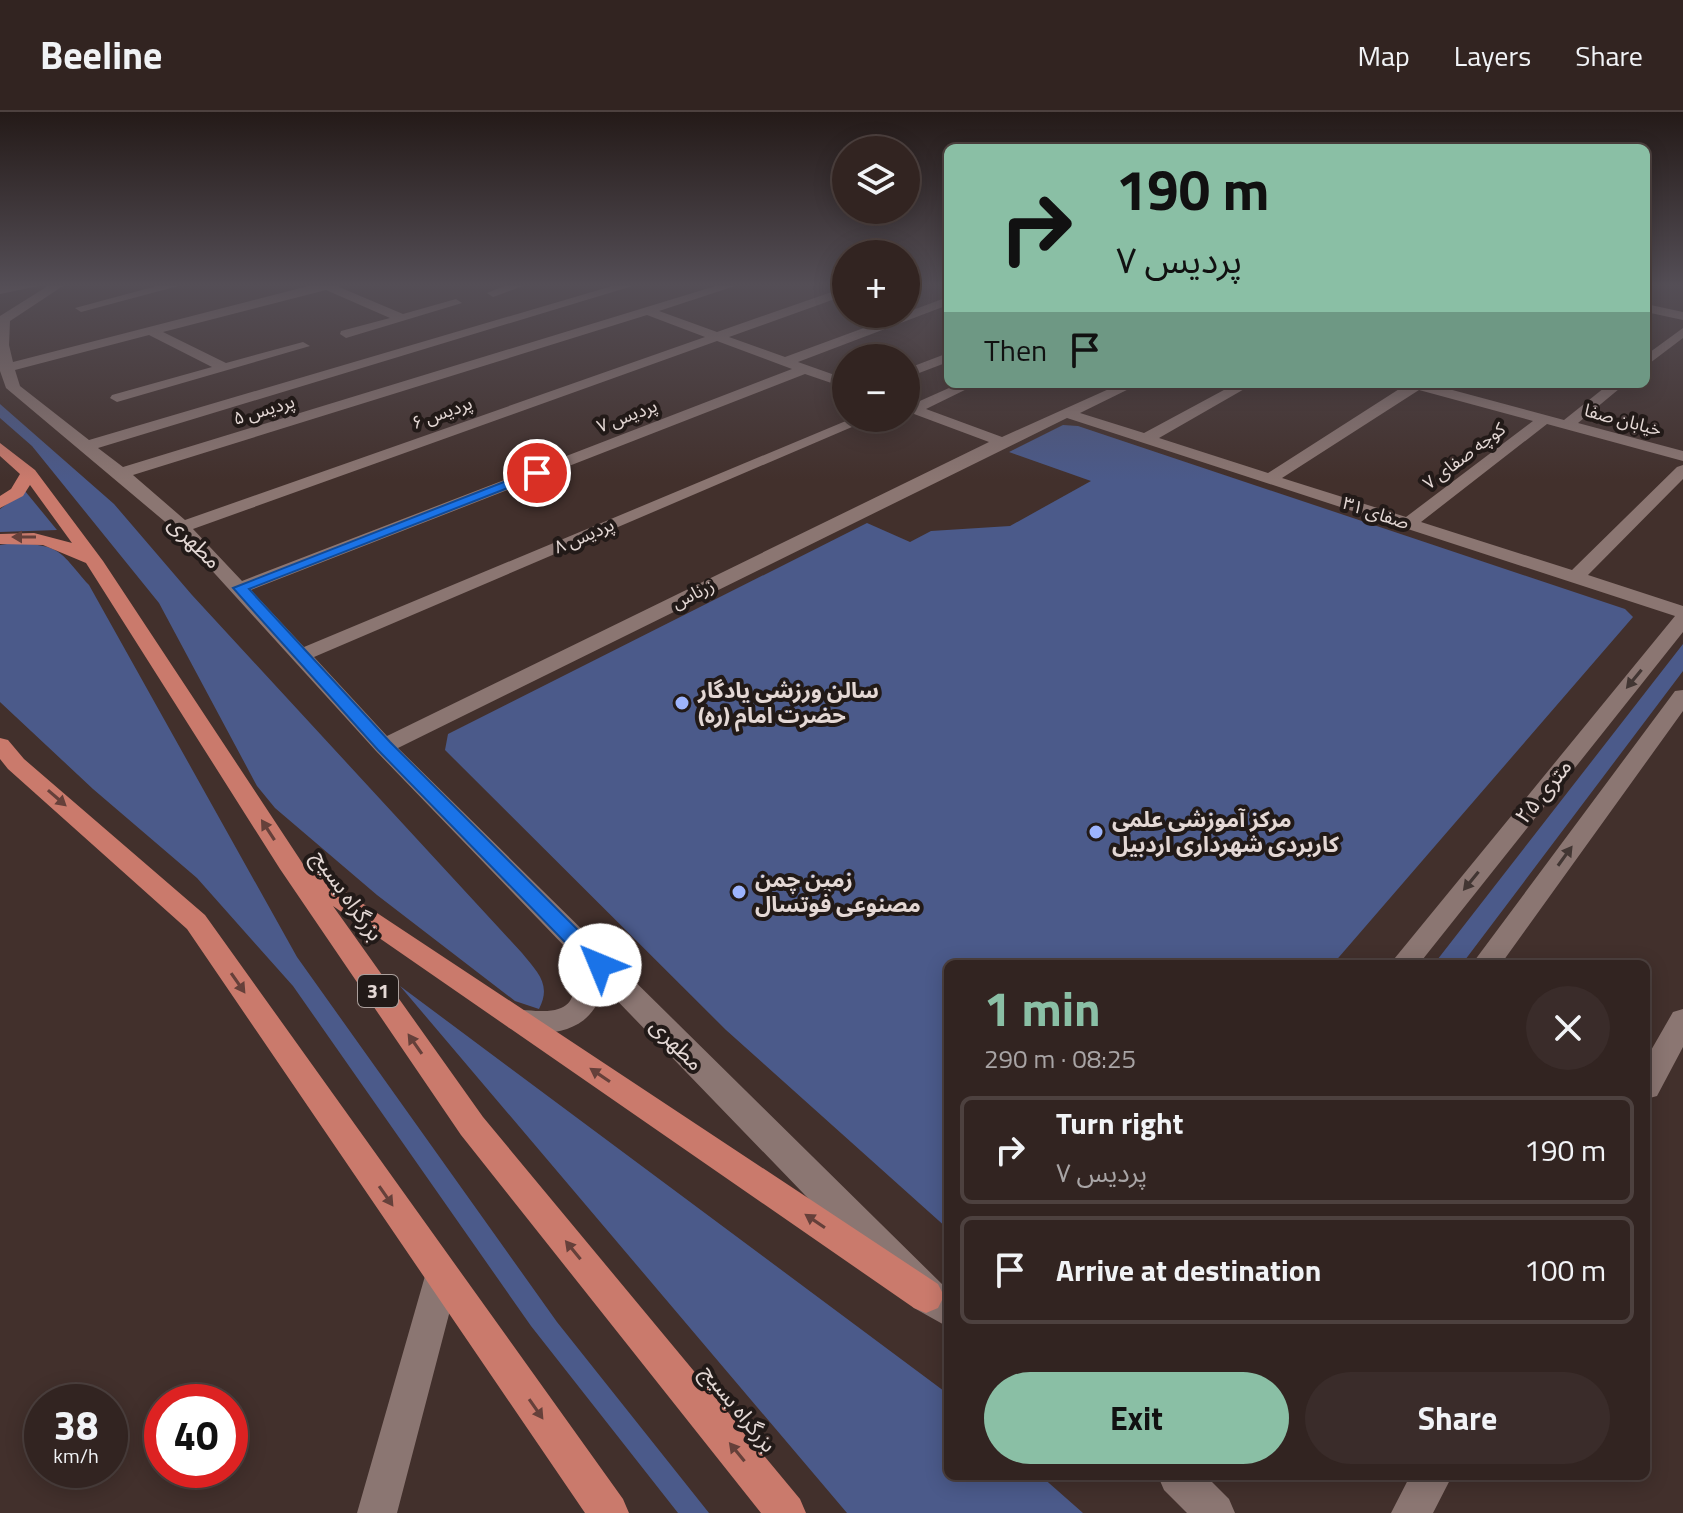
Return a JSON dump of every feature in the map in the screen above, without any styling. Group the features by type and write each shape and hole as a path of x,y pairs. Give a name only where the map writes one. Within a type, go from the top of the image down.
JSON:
{"highway":[{"name":"بزرگراه بسیج","path":"0,448 29,473 97,565 289,863 472,1126 786,1513"},
{"path":"0,503 17,492 29,473"},
{"path":"0,539 43,538 60,541 97,565"},
{"path":"0,745 16,764 196,922 609,1513"},
{"path":"289,863 937,1303"}],"street":[{"path":"3,359 54,349"},
{"path":"187,349 224,368"},
{"path":"117,398 291,349"},
{"path":"87,446 413,349"},
{"name":"پردیس ۵","path":"121,473 522,349"},
{"name":"پردیس ۶","path":"182,527 678,349"},
{"path":"751,349 832,379"},
{"path":"785,362 819,349"},
{"name":"مطهری","path":"3,359 13,388 121,473 182,527 384,746 937,1303"},
{"path":"920,368 944,359"},
{"name":"پردیس ۷","path":"240,588 804,369"},
{"path":"920,404 960,388"},
{"name":"زرناس","path":"384,746 1002,442 1124,388"},
{"path":"1145,439 1239,388"},
{"path":"1269,479 1410,388"},
{"name":"خیابان صفا","path":"1430,388 1683,456"},
{"path":"1455,395 1465,388"},
{"path":"1567,425 1613,388"},
{"path":"920,412 1002,442"},
{"name":"صفای ۳۱","path":"1069,414 1683,612"},
{"name":"کوچه صفای ۷","path":"1408,524 1545,419"},
{"name":"پردیس ۸","path":"302,655 833,432"},
{"path":"1575,578 1683,470"},
{"name":"۲۵ متری","path":"1407,960 1683,619"},
{"path":"1489,960 1682,698"},
{"path":"519,1020 552,1024 581,1009 589,997 592,983 578,942"},
{"path":"1650,1080 1683,1020"},
{"path":"377,1513 442,1276"},
{"path":"1182,1480 1215,1513"},
{"path":"1411,1513 1430,1480"}],"shaded area":[{"path":"0,404 114,504 192,595 522,953 543,985 543,1000 539,1009 515,1001 377,895 275,808 257,786 159,603 32,446 0,418"},
{"name":"مرکز آموزشی علمی کاربردی شهرداری اردبیل","path":"1063,425 1078,426 1625,609 1633,617 1336,960 944,960 944,1225 726,1030 445,750 448,734 867,523 910,542 931,531 1010,526 1091,481 1009,452"},
{"path":"25,491 57,530 0,532 0,509"},
{"path":"14,543 51,548 71,564 89,585 297,957 557,1322 709,1513 678,1513 531,1326 293,986 197,878 93,789 0,702 0,545"},
{"path":"1683,644 1683,671 1465,960 1437,960"},
{"path":"400,986 944,1391 944,1480 1046,1480 1083,1513 847,1513"}],"place":[{"name":"سالن ورزشی یادگار حضرت امام (ره)","path":"682,703"},
{"name":"مرکز آموزشی علمی کاربردی شهرداری اردبیل","path":"1096,832"},
{"name":"زمین چمن مصنوعی فوتسال","path":"739,892"}],"route":[{"path":"537,473 240,588 384,746 600,965"}]}
